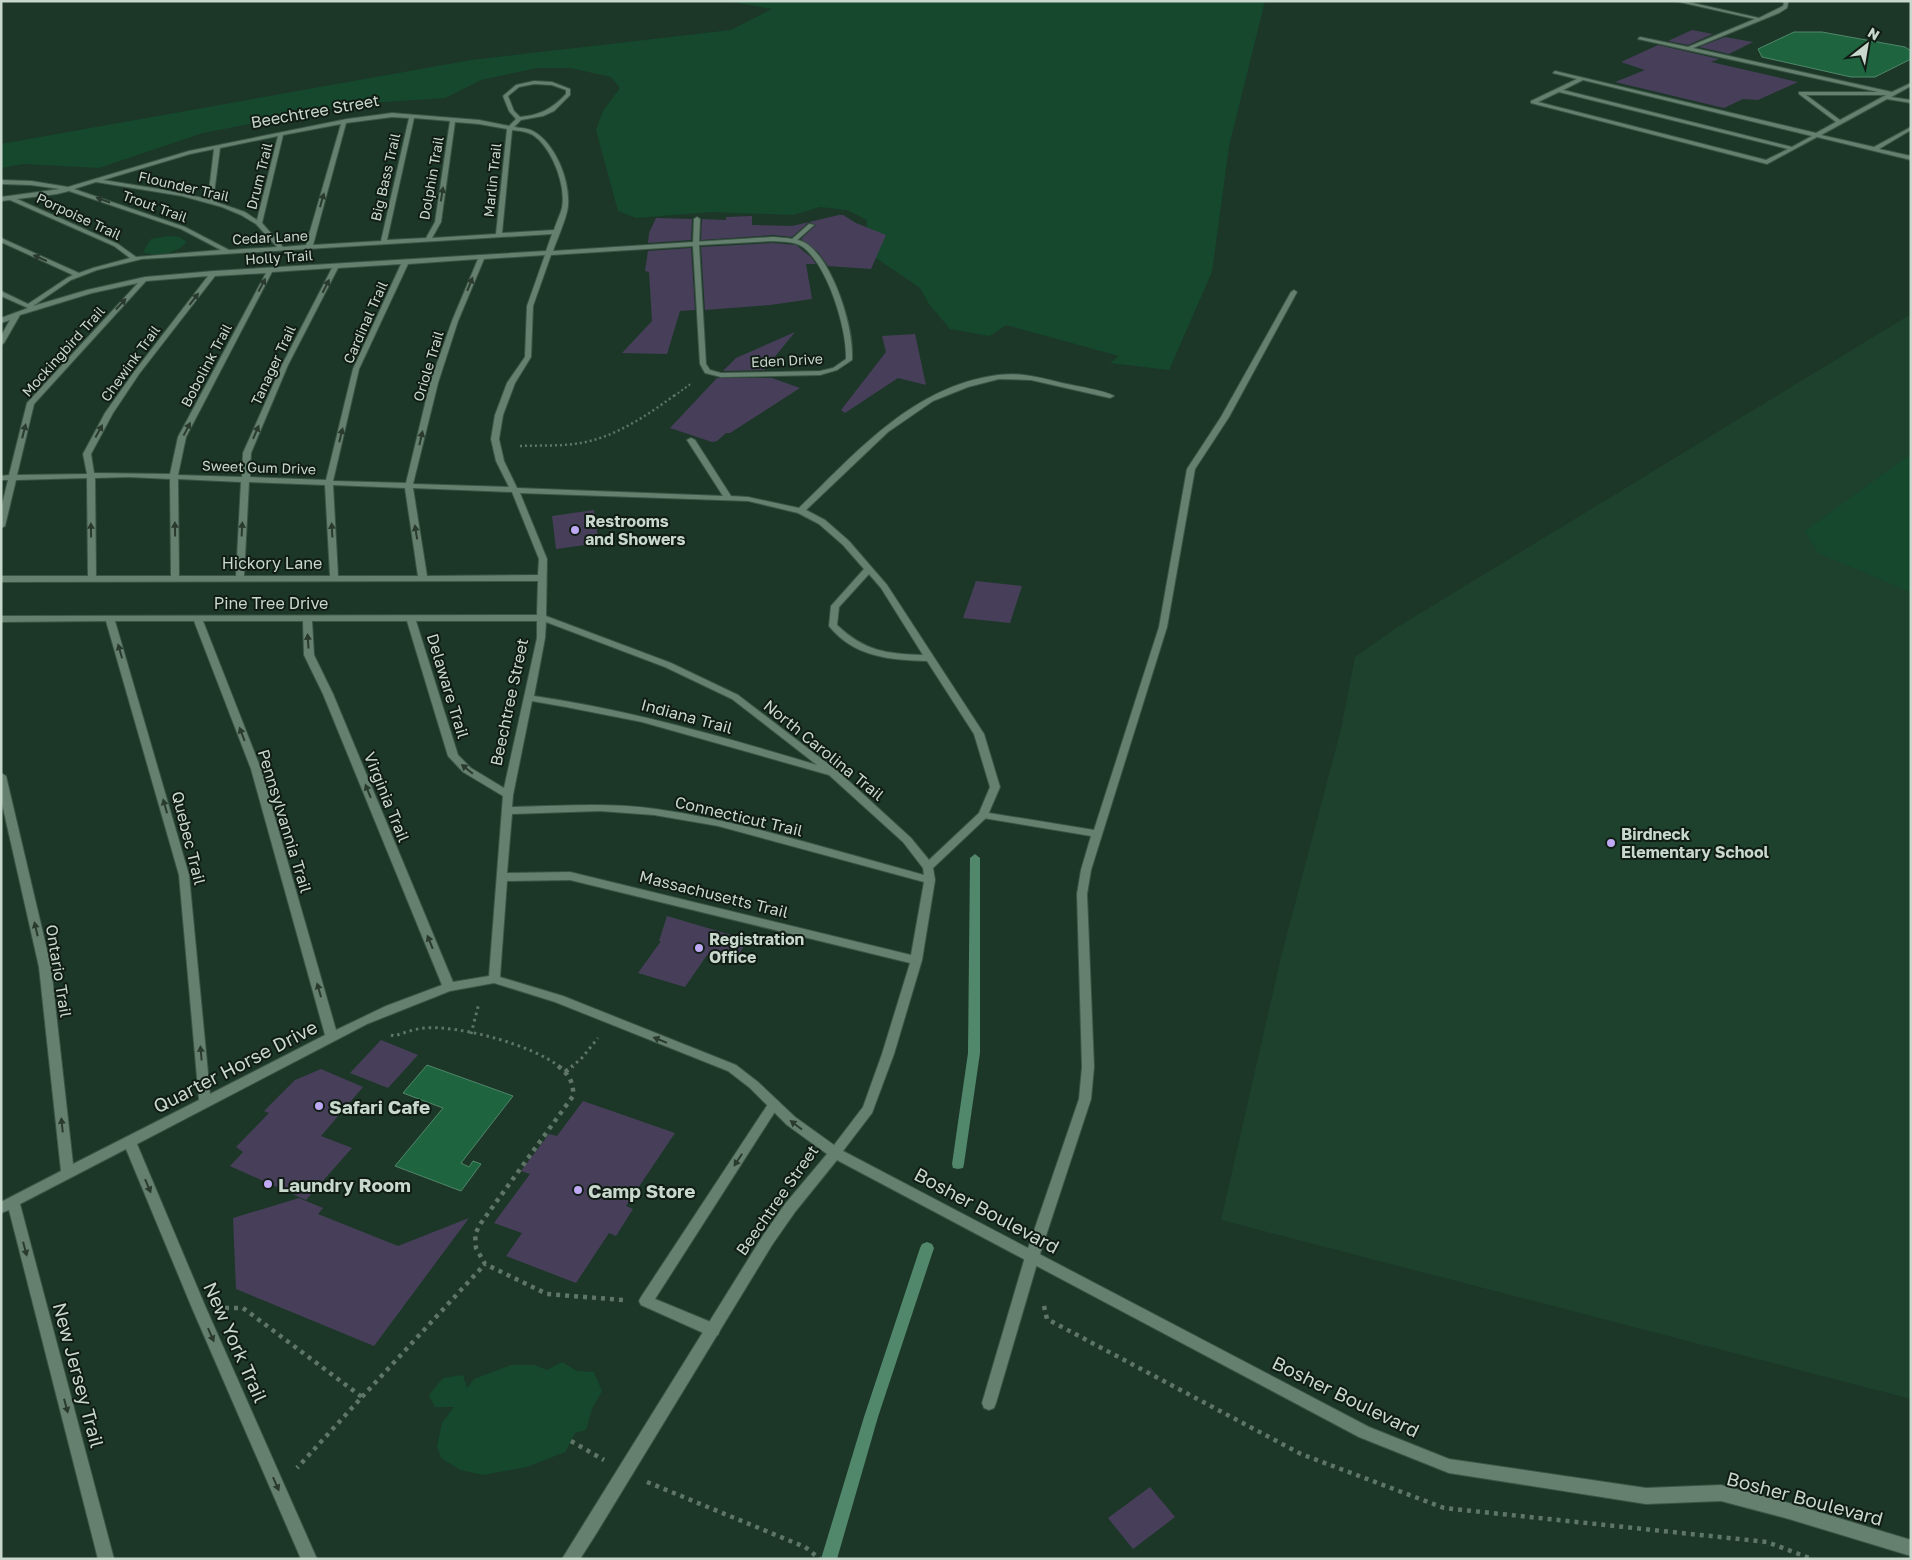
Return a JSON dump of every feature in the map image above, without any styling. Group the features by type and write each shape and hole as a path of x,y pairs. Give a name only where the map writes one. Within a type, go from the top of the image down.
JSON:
{"street":[{"path":"1677,1 1759,19"},
{"path":"1688,49 1785,7 1786,3 1784,1"},
{"path":"1640,38 1892,94"},
{"path":"1555,72 1911,158"},
{"path":"1582,79 1533,102 1766,162 1911,84"},
{"path":"510,128 519,119 542,115 556,109 568,94 568,89 550,83 534,82 510,89 504,96 519,119"},
{"path":"1558,90 1791,148"},
{"path":"1839,122 1801,93 1892,94"},
{"path":"1886,97 1911,102"},
{"name":"Beechtree Street","path":"1,199 70,189 216,147 385,116 453,120 529,132 540,138 557,162 563,180 565,207 530,306 528,357 512,382 499,416 494,439 500,461 515,490 543,559 541,638 508,796 494,980 559,999 732,1068 754,1085 791,1121 835,1153 776,1228 626,1473 570,1559"},
{"name":"Big Bass Trail","path":"383,243 412,117"},
{"name":"Dolphin Trail","path":"428,240 438,222 453,120"},
{"path":"309,247 344,122"},
{"name":"Marlin Trail","path":"499,236 510,128"},
{"path":"1875,149 1911,128"},
{"name":"Drum Trail","path":"258,224 280,134"},
{"path":"210,203 216,147"},
{"name":"Flounder Trail","path":"97,180 210,203 234,210 258,224 282,249"},
{"name":"Trout Trail","path":"1,182 31,183 70,189 182,228 228,252"},
{"name":"Porpoise Trail","path":"10,198 116,245 135,259"},
{"path":"696,219 703,364 707,372"},
{"path":"793,241 811,225"},
{"name":"Cedar Lane","path":"1,321 16,314 69,278 135,259 556,232"},
{"name":"Eden Drive","path":"548,252 773,239 793,241 804,245 813,254 831,282 843,316 851,350 849,360 835,369 820,373 720,375 707,372"},
{"path":"1,240 78,275"},
{"name":"Holly Trail","path":"16,314 87,291 144,279 548,252"},
{"name":"Oriole Trail","path":"410,486 434,383 455,321 482,256"},
{"name":"Cardinal Trail","path":"329,482 356,369 406,261"},
{"name":"Tanager Trail","path":"240,578 246,453 284,365 336,266"},
{"name":"Bobolink Trail","path":"175,578 174,476 182,438 270,270"},
{"name":"Chewink Trail","path":"92,578 90,476 87,454 109,413 136,373 214,274"},
{"name":"Mockingbird Trail","path":"1,526 31,403 144,279"},
{"path":"989,1403 1032,1257 1085,1099 1088,1067 1082,894 1086,870 1163,627 1191,469 1225,417 1294,292"},
{"path":"1,293 28,306"},
{"path":"1,343 16,314"},
{"path":"801,511 884,430 930,399 966,385 999,377 1031,378 1110,396"},
{"path":"691,440 728,498"},
{"name":"Sweet Gum Drive","path":"1,478 174,476 728,498 748,499 801,511 828,527 846,543 884,587 979,734 995,787 983,815"},
{"path":"329,482 334,578"},
{"path":"410,486 423,578"},
{"path":"868,569 835,606 833,626 845,639 862,649 887,657 930,658"},
{"name":"Hickory Lane","path":"1,578 543,578"},
{"name":"Pennsylvannia Trail","path":"198,618 256,769 332,1037"},
{"name":"Virginia Trail","path":"306,618 309,655 328,694 448,987"},
{"name":"Delaware Trail","path":"411,618 453,756 466,770 508,796"},
{"name":"Pine Tree Drive","path":"1,619 542,618"},
{"name":"North Carolina Trail","path":"542,618 668,665 734,697 836,774 907,840 928,867 930,880 916,960 888,1054 868,1109 835,1153"},
{"name":"Quebec Trail","path":"110,619 184,875 205,1102"},
{"name":"Indiana Trail","path":"528,698 574,704 692,730 836,774"},
{"name":"Ontario Trail","path":"1,776 45,967 68,1173"},
{"name":"Connecticut Trail","path":"507,811 600,808 654,812 718,823 930,880"},
{"path":"928,867 983,815 1098,834"},
{"name":"Massachusetts Trail","path":"502,877 570,876 916,960"},
{"name":"Quarter Horse Drive","path":"7,1205 363,1021 448,987 494,980"},
{"path":"713,1330 646,1301 774,1104"},
{"name":"New York Trail","path":"129,1141 199,1308 309,1559"},
{"name":"Bosher Boulevard","path":"835,1153 1364,1432 1449,1466 1646,1496 1721,1494 1789,1511 1911,1548"},
{"name":"New Jersey Trail","path":"7,1205 106,1559"}],"path":[{"path":"497,447 587,442 603,437 669,400 707,372"},
{"path":"565,1072 581,1059 612,1020"},
{"path":"363,1021 394,1036 426,1028 510,1042 552,1060 565,1072 573,1083 573,1096 481,1223 475,1234 476,1248 485,1264 547,1294 646,1301"},
{"path":"278,1489 485,1264"},
{"path":"199,1308 243,1308 362,1397"},
{"path":"571,1442 626,1473 805,1547 820,1559"}],"shaded area":[{"path":"726,1 1265,1 1229,146 1212,272 1169,370 1110,363 1119,356 1006,325 990,336 950,329 929,304 920,288 866,251 867,220 847,210 820,207 793,215 712,212 636,218 618,211 596,130 603,111 620,88 611,77 570,68 537,68 481,80 445,98 354,104 203,133 99,168 24,164 1,168 1,144 471,60 731,30 772,9"},
{"path":"1794,32 1822,32 1905,47 1911,51 1911,59 1875,77 1851,77 1762,57 1758,49"},
{"path":"168,236 179,237 187,242 172,252 154,255 143,252 151,239"},
{"name":"Birdneck Elementary School","path":"1911,314 1911,1399 1221,1220 1281,957 1341,729 1355,657 1396,628"},
{"path":"1911,454 1911,592 1818,553 1805,531"},
{"path":"427,1065 513,1096 461,1163 469,1167 473,1161 481,1164 461,1191 395,1166 443,1108 403,1093"},
{"path":"562,1362 577,1371 594,1372 602,1391 592,1409 586,1430 575,1433 565,1452 527,1467 483,1475 460,1470 441,1458 437,1446 442,1423 454,1407 435,1407 429,1395 443,1378 463,1375 467,1388 474,1379 511,1365 534,1365 547,1370"}],"building":[{"path":"1692,30 1713,34 1688,45 1668,41"},
{"path":"1725,37 1753,42 1729,54 1699,47"},
{"path":"1658,45 1719,59 1711,62 1798,82 1758,100 1743,99 1724,108 1615,82 1645,70 1621,62"},
{"path":"843,215 856,223 886,235 871,269 828,266 818,252 801,239 816,225 809,222"},
{"path":"752,216 752,225 792,226 809,222 792,237 773,235 701,240 702,219 726,220 726,217"},
{"path":"656,218 692,219 691,240 648,243 649,233"},
{"path":"773,243 796,245 811,257 816,264 806,264 812,299 770,305 705,310 701,247"},
{"path":"691,248 695,310 680,311 667,354 622,353 652,321 649,272 645,271 648,251"},
{"path":"795,332 764,370 723,371 736,358"},
{"path":"915,334 926,385 898,378 845,413 841,410 886,352 882,336"},
{"path":"717,378 772,378 800,388 730,433 726,433 717,441 712,442 670,428"},
{"name":"Restrooms and Showers","path":"594,510 599,543 556,549 552,516"},
{"path":"976,581 1022,586 1010,623 963,618"},
{"name":"Registration Office","path":"667,916 748,940 733,963 707,955 685,987 638,973 661,941 659,941"},
{"path":"381,1040 418,1055 388,1088 350,1073"},
{"path":"321,1069 363,1087 321,1136 352,1148 306,1200 230,1166 243,1152 236,1147 269,1113 264,1111 295,1080"},
{"name":"Camp Store","path":"583,1101 675,1133 626,1206 633,1209 616,1236 609,1233 576,1283 506,1256 522,1233 494,1223 530,1174 521,1171 549,1134 557,1136"},
{"path":"299,1198 323,1208 318,1214 398,1246 469,1218 374,1346 236,1289 233,1218"},
{"path":"1150,1487 1175,1517 1133,1549 1108,1518"}],"waterway":[{"path":"958,1164 974,1053 975,858"},
{"path":"829,1559 871,1417 927,1248"}],"place":[{"name":"Restrooms and Showers","path":"575,530"},
{"name":"Birdneck Elementary School","path":"1611,843"},
{"name":"Registration Office","path":"699,948"},
{"name":"Safari Cafe","path":"319,1106"},
{"name":"Laundry Room","path":"268,1184"},
{"name":"Camp Store","path":"578,1190"}]}
